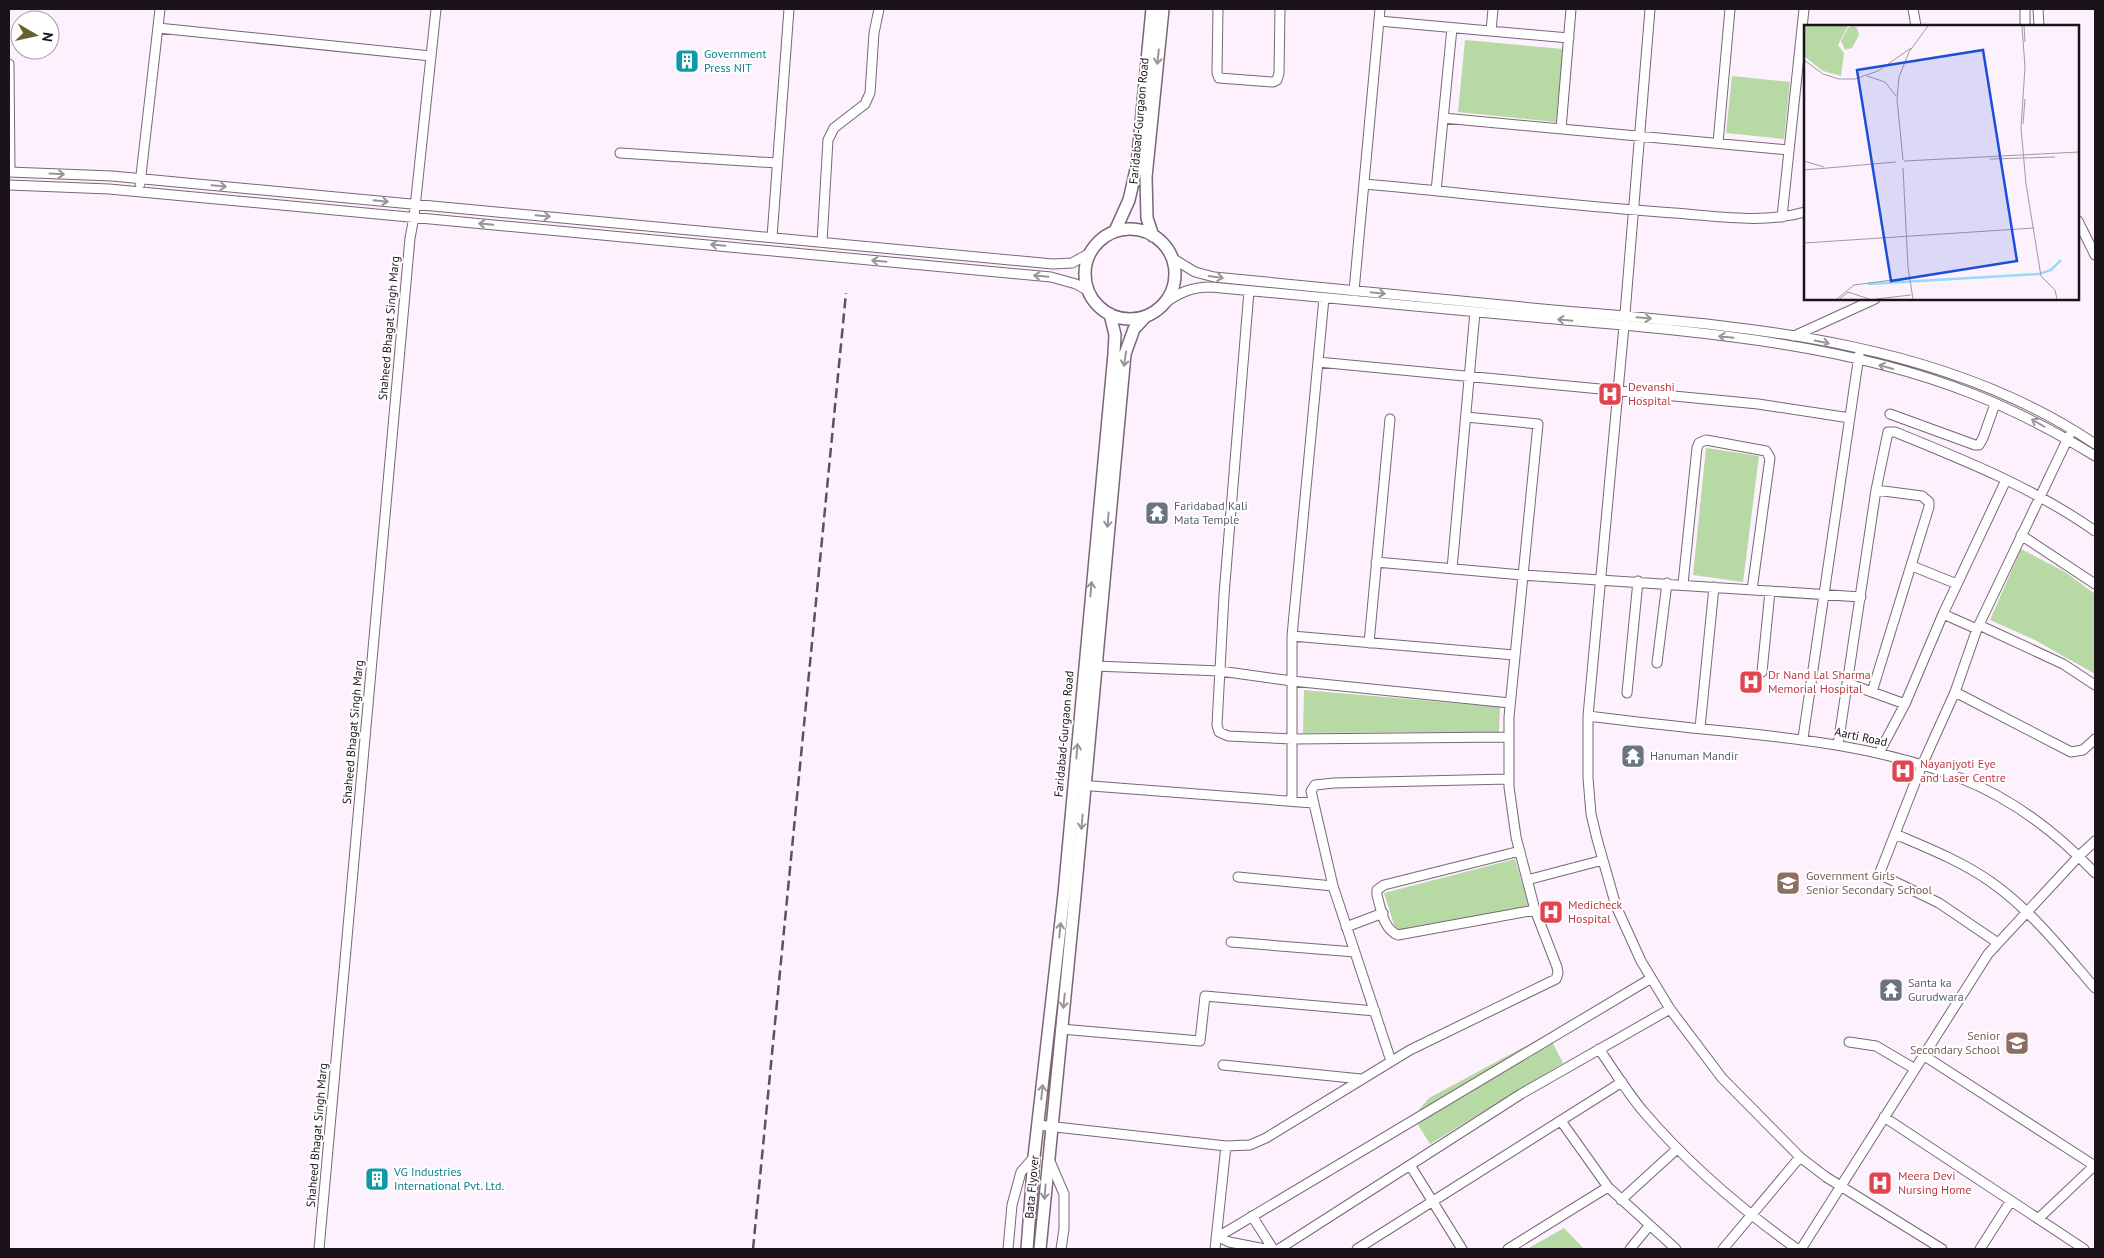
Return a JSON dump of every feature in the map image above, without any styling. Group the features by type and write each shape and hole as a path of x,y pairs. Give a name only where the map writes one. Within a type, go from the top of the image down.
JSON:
{"main road":[{"name":"Faridabad-Gurgaon Road","path":"1115,231 1129,200 1137,165 1152,9"},
{"name":"Faridabad-Gurgaon Road","path":"1153,236 1147,218 1146,177 1163,9"},
{"path":"1132,228 1153,236 1163,243 1172,258 1174,276 1170,293 1162,305 1146,316 1127,319 1110,314 1096,304 1087,290 1084,272 1090,253 1099,240 1115,231 1132,228"},
{"name":"Faridabad-Gurgaon Road","path":"1052,1126 1114,354 1115,335 1110,314"},
{"name":"Faridabad-Gurgaon Road","path":"1034,1157 1064,894 1095,666 1124,354 1134,329 1146,316"},
{"name":"Bata Flyover","path":"1040,1249 1052,1126"},
{"name":"Bata Flyover","path":"1027,1249 1034,1157"}],"street":[{"path":"139,192 160,9"},
{"name":"Shaheed Bhagat Singh Marg","path":"319,1249 410,238 414,217 436,9"},
{"path":"772,237 777,163 780,151 789,9"},
{"path":"822,242 828,140 834,128 865,104 870,93 874,33 879,9"},
{"path":"1218,9 1219,78 1273,82 1279,78 1280,73 1280,9"},
{"path":"1354,291 1380,9"},
{"path":"1491,31 1493,9"},
{"path":"1561,129 1571,9"},
{"path":"1650,9 1625,316 1588,716 1588,778 1591,814 1616,906 1650,979 1722,1078 1800,1157 1826,1178 1841,1185 1942,1249"},
{"path":"1718,144 1730,9"},
{"path":"1782,217 1804,9"},
{"path":"1914,9 1916,25"},
{"path":"2025,9 2025,25"},
{"path":"2037,9 2039,25"},
{"path":"1379,21 1568,38"},
{"path":"158,28 431,56"},
{"path":"1436,191 1452,28"},
{"path":"9,64 10,172 140,179 1052,264 1072,262 1090,253"},
{"path":"1443,118 1790,150"},
{"path":"620,153 777,163"},
{"path":"1364,184 1729,218 1782,217 1804,212"},
{"path":"9,185 139,192 1051,277 1076,284 1087,290"},
{"path":"2079,223 2095,255"},
{"path":"1172,258 1195,272 1214,277 1766,331 1860,349 1947,373 2004,395 2073,430 2095,444"},
{"path":"1162,305 1183,290 1195,287 1212,287 1624,326 1777,343 1859,360 1934,380 2028,418 2095,456"},
{"path":"1249,291 1224,595 1217,725 1219,732 1228,736 1292,739 1509,737"},
{"path":"1292,801 1292,636 1324,298"},
{"path":"1777,343 1873,300"},
{"path":"1452,569 1475,312"},
{"path":"1803,738 1860,349"},
{"path":"1318,362 1758,404 1850,418"},
{"path":"1890,414 1979,445 1984,438 1995,404"},
{"path":"1038,1125 1226,1146 1250,1145 1266,1138 1410,1050 1556,980 1557,967 1535,910 1516,836 1509,779 1510,703 1538,424 1466,417"},
{"path":"1368,643 1390,419"},
{"path":"1998,943 1939,903 1880,873 1922,765 1954,692 1978,627 2039,496 2073,430"},
{"path":"1838,745 1876,490 1888,432 1891,431 2006,480 2039,496 2095,531"},
{"path":"1683,584 1697,448 1699,443 1706,440 1766,451 1770,458 1752,590"},
{"path":"1879,753 1905,704 1943,614 2006,480"},
{"path":"1872,692 1912,566 1929,502 1922,496 1876,490"},
{"path":"2021,535 2095,584"},
{"path":"1376,562 1522,575 1600,578 1861,597"},
{"path":"1912,566 1957,584"},
{"path":"1627,693 1638,581"},
{"path":"1657,663 1667,583"},
{"path":"1700,728 1714,586"},
{"path":"1762,672 1770,591"},
{"path":"1943,614 2063,664 2095,685"},
{"path":"1292,636 1514,655"},
{"path":"1095,666 1220,671 1292,681 1510,703"},
{"path":"1847,683 1905,704"},
{"path":"1954,692 2071,752 2083,750 2095,739"},
{"name":"Aarti Road","path":"1588,716 1803,738 1879,753 1922,765 1961,778 2018,808 2079,856 2095,873"},
{"path":"1391,1061 1333,886 1311,791 1315,785 1334,782 1509,779"},
{"path":"1079,785 1313,803"},
{"path":"1896,834 1949,857 1992,882 2027,912 2095,988"},
{"path":"1599,1049 1642,1110 1678,1150 1752,1216 1799,1249 1976,971 1998,943 2095,841"},
{"path":"1520,851 1384,885 1377,890 1377,895 1390,931 1398,935 1535,910"},
{"path":"1527,880 1603,860"},
{"path":"1238,877 1333,886"},
{"path":"1346,926 1382,913"},
{"path":"1232,942 1355,952"},
{"path":"1217,1238 1650,979"},
{"path":"1061,1029 1200,1041 1205,996 1375,1011"},
{"path":"1279,1249 1521,1094 1670,1009"},
{"path":"1849,1042 1876,1046 1915,1069"},
{"path":"1923,1055 2095,1165 2038,1220"},
{"path":"1223,1065 1361,1079"},
{"path":"1357,1249 1622,1082"},
{"path":"1884,1117 2010,1202 2084,1249"},
{"path":"1561,1121 1608,1187 1676,1249"},
{"path":"1215,1249 1226,1146"},
{"path":"1621,1200 1678,1150"},
{"path":"1008,1249 1012,1205 1021,1172 1034,1157"},
{"path":"1723,1249 1800,1157"},
{"path":"1048,1159 1064,1194 1064,1229 1061,1249"},
{"path":"1410,1165 1462,1249"},
{"path":"1508,1249 1608,1187"},
{"path":"1980,1249 2010,1202"},
{"path":"1252,1216 1273,1249"},
{"path":"1630,1249 1649,1226"},
{"path":"1217,1238 1265,1249"}],"green space":[{"path":"1465,40 1563,49 1556,122 1458,112"},
{"path":"1732,76 1790,82 1784,139 1726,133"},
{"path":"1706,448 1759,456 1743,582 1693,575"},
{"path":"2021,549 2065,572 2095,594 2095,674 2035,640 1990,620"},
{"path":"1304,690 1500,707 1499,732 1303,733"},
{"path":"1515,859 1529,907 1396,931 1384,893"},
{"path":"1548,1034 1563,1063 1430,1144 1413,1117 1429,1098"},
{"path":"1564,1228 1584,1249 1527,1249"}],"railway":[{"path":"753,1249 846,293"}],"place":[{"name":"Government Press NIT","path":"687,61"},
{"name":"Devanshi Hospital","path":"1610,394"},
{"name":"Faridabad Kali Mata Temple","path":"1157,513"},
{"name":"Dr Nand Lal Sharma Memorial Hospital","path":"1751,682"},
{"name":"Hanuman Mandir","path":"1633,756"},
{"name":"Nayanjyoti Eye and Laser Centre","path":"1903,771"},
{"name":"Government Girls Senior Secondary School","path":"1788,883"},
{"name":"Medicheck Hospital","path":"1551,912"},
{"name":"Santa ka Gurudwara","path":"1891,990"},
{"name":"Senior Secondary School","path":"2017,1043"},
{"name":"VG Industries International Pvt. Ltd.","path":"377,1179"},
{"name":"Meera Devi Nursing Home","path":"1880,1183"}]}
